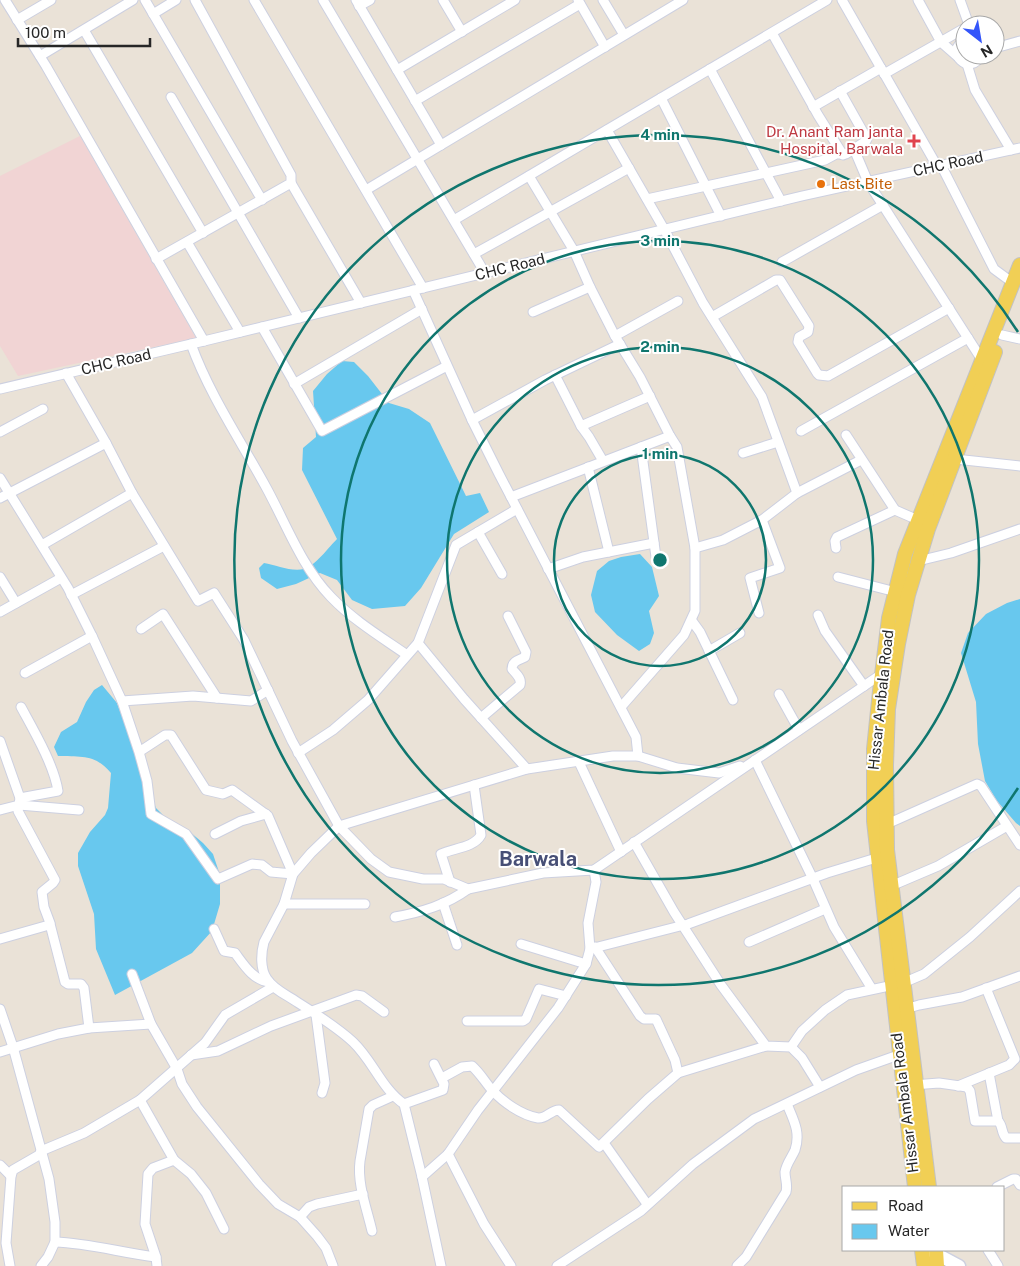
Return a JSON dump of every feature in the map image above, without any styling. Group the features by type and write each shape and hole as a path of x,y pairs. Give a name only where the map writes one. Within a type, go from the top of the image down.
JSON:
{"main road":[{"name":"Hissar Ambala Road","path":"897,984 891,886 874,821 874,749 888,671 918,561 928,529 1002,335 1020,265"},
{"name":"Hissar Ambala Road","path":"915,1186 906,1052 883,856 887,824 886,765 889,618 905,554 918,520 982,360 1016,286"},
{"name":"Hissar Ambala Road","path":"909,1085 929,1186"},
{"path":"922,1251 924,1266"}],"street":[{"path":"4,0 40,56 204,341"},
{"path":"17,20 51,0"},
{"path":"40,56 133,0"},
{"path":"145,0 262,200"},
{"path":"153,14 176,0"},
{"path":"195,0 291,175 291,183 361,303"},
{"path":"254,0 423,288"},
{"path":"323,0 485,273"},
{"path":"370,0 357,3 441,145"},
{"path":"443,0 462,32"},
{"path":"397,70 515,0"},
{"path":"603,0 624,35"},
{"path":"366,190 684,0"},
{"path":"454,220 827,0"},
{"path":"842,0 939,166 994,269 1016,286"},
{"path":"918,0 941,42 955,54"},
{"path":"960,0 965,15"},
{"path":"415,101 579,2 606,46"},
{"path":"84,30 203,233"},
{"path":"772,33 842,155"},
{"path":"813,106 955,34"},
{"path":"1005,45 1020,41"},
{"path":"967,65 975,90 1015,149"},
{"path":"710,69 781,201"},
{"path":"647,199 825,160 836,154 842,155 854,150 866,142 866,136 840,91"},
{"path":"171,97 299,318"},
{"path":"661,98 721,216"},
{"path":"607,130 647,199 702,303 762,397 797,493"},
{"name":"CHC Road","path":"0,388 204,341 781,201 1015,149"},
{"path":"854,150 868,182 982,360"},
{"path":"474,254 629,168"},
{"path":"529,176 574,251 615,336 640,376 677,447 695,548 695,611 692,621 684,635 621,707"},
{"path":"156,259 291,183"},
{"path":"782,262 883,205"},
{"path":"187,242 240,332"},
{"path":"712,317 776,280 780,280 809,326 808,332 799,337 798,342 817,373 828,376 949,308"},
{"path":"533,312 590,287"},
{"path":"413,290 472,420 636,737 638,756"},
{"path":"615,336 678,302"},
{"path":"294,384 422,309"},
{"path":"262,327 321,431 448,366"},
{"path":"1002,335 1020,339"},
{"path":"801,431 968,338"},
{"path":"191,344 199,366 213,394 268,490 308,566 332,598 353,616 407,655"},
{"path":"472,420 555,375 620,344"},
{"path":"66,373 132,493 198,601 214,593 244,640 298,753 339,826 371,859 389,872 423,880 441,879 468,889"},
{"path":"555,375 581,426 603,461"},
{"path":"581,426 650,396"},
{"path":"0,432 43,409"},
{"path":"846,435 895,510 918,520"},
{"path":"511,497 670,436"},
{"path":"743,453 778,442"},
{"path":"4,496 106,443"},
{"path":"641,446 656,557"},
{"path":"955,459 1020,466"},
{"path":"695,548 723,540 762,520 797,493 861,460"},
{"path":"588,467 609,552"},
{"path":"0,478 4,496 42,545 62,578 92,636 122,701 147,781 151,814 186,834 218,878 252,864 262,866 271,872 293,874"},
{"path":"42,545 132,493"},
{"path":"298,753 333,730 368,700 418,642 456,545 517,509"},
{"path":"836,548 835,540 837,537 895,510"},
{"path":"759,613 750,578 780,568 762,520"},
{"path":"918,561 950,554 1020,528"},
{"path":"478,532 502,574"},
{"path":"548,569 583,557 654,543"},
{"path":"71,595 164,546"},
{"path":"0,577 16,603"},
{"path":"838,577 896,592"},
{"path":"0,612 62,578"},
{"path":"141,629 162,614 217,698"},
{"path":"818,615 825,631 864,686"},
{"path":"481,718 520,686 521,682 512,669 512,665 526,654 508,616"},
{"path":"692,621 733,700"},
{"path":"709,651 740,633"},
{"path":"25,673 92,636"},
{"path":"418,642 481,718 527,769"},
{"path":"395,917 418,912 444,903 468,889 543,873 594,870 752,761 888,671"},
{"path":"122,701 193,696 251,700 268,690"},
{"path":"779,694 799,730"},
{"path":"0,810 58,791 55,778 37,736 21,707"},
{"path":"139,752 165,735 170,734 206,790 223,794 232,790 266,814 282,844 293,874"},
{"path":"0,742 20,802 19,812 54,878 53,883 42,892 44,907 65,982 68,984 81,984 84,988 89,1028"},
{"path":"271,984 263,971 262,948 284,904 293,874 339,826 527,769 613,756 638,756 676,768 718,773 752,761"},
{"path":"752,761 813,879 834,927 872,989"},
{"path":"579,762 621,852"},
{"path":"887,824 977,784 981,786 1020,845"},
{"path":"450,882 441,854 470,844 481,835 474,785"},
{"path":"20,802 79,810"},
{"path":"215,834 241,821 266,814"},
{"path":"891,886 938,866 1007,826"},
{"path":"634,842 674,912 721,985 766,1046"},
{"path":"593,948 684,926 813,879 883,856"},
{"path":"594,870 596,882 588,924 593,948 640,1016 644,1019 656,1019 675,1060 678,1073"},
{"path":"791,1047 802,1031 825,1010 847,995 897,984 924,974 941,962 1020,892"},
{"path":"444,903 457,945"},
{"path":"284,904 365,904"},
{"path":"749,942 825,908"},
{"path":"0,939 50,924"},
{"path":"214,929 224,951 235,953 252,974 271,984 314,1013 355,1044 393,1096 404,1104 441,1266"},
{"path":"521,944 586,964"},
{"path":"422,1177 448,1154 478,1110 558,1008 586,964 593,948"},
{"path":"132,974 151,1024 177,1069 182,1084 197,1107 250,1174 278,1204 300,1217 326,1248 333,1266"},
{"path":"901,1011 919,1005 962,997 1020,976"},
{"path":"10,1266 6,1243 12,1171 39,1155 41,1151 94,1128 140,1100 205,1043 225,1015 271,984"},
{"path":"958,1086 1009,1065 1015,1059 986,988"},
{"path":"468,1021 523,1021 526,1019 539,989 566,996"},
{"path":"191,1055 218,1051 271,1026 314,1013 359,994 384,1012"},
{"path":"0,1009 13,1047 49,1179 55,1242 48,1257 41,1266"},
{"path":"314,1013 325,1083 322,1093"},
{"path":"0,1052 58,1034 89,1028 151,1024"},
{"path":"442,1078 462,1067 472,1066 494,1091 514,1108 538,1118 559,1110 598,1147 678,1073 766,1046 791,1047 802,1058 820,1087"},
{"path":"557,1266 641,1211 693,1164 754,1119 856,1070 906,1052"},
{"path":"404,1104 442,1091 444,1086 442,1078 434,1064"},
{"path":"989,1073 998,1121 1001,1124 1003,1136 1006,1138 1020,1138"},
{"path":"909,1085 939,1083 969,1088 975,1121 998,1121"},
{"path":"372,1231 359,1168 368,1113 373,1105 393,1096"},
{"path":"140,1100 174,1160 192,1174 206,1193 224,1229"},
{"path":"737,1266 746,1257 788,1188 785,1170 795,1149 798,1134 786,1104"},
{"path":"604,1143 647,1204"},
{"path":"448,1154 484,1224 511,1266"},
{"path":"156,1261 145,1224 148,1174 153,1168 174,1160"},
{"path":"0,1165 11,1176"},
{"path":"999,1186 1013,1179 1016,1179 1020,1185"},
{"path":"300,1217 310,1207 317,1204 363,1194"},
{"path":"55,1242 83,1243 156,1261"},
{"path":"989,1251 998,1266"},
{"path":"935,1255 959,1266"},
{"path":"746,1257 751,1266"}],"shaded area":[{"path":"80,136 196,338 18,376 0,346 0,176"}],"water":[{"path":"342,361 354,362 368,376 389,403 409,409 430,423 466,496 480,493 489,512 454,534 421,588 405,606 372,609 352,600 337,580 320,573 296,584 277,589 261,578 259,568 264,563 294,570 304,569 317,561 337,539 302,470 303,448 316,437 313,391 327,374"},
{"path":"640,554 652,567 659,596 649,611 654,633 650,644 639,651 617,635 595,612 591,595 597,571 609,561"},
{"path":"1020,599 1020,826 997,801 985,781 978,744 976,702 961,653 968,633 986,614 1007,603"},
{"path":"102,685 117,703 156,808 170,822 190,832 203,843 213,854 220,875 220,904 212,931 192,953 115,995 96,949 94,914 78,866 78,853 90,832 105,815 108,808 111,773 99,762 88,758 58,756 54,747 61,732 77,722 94,690"}],"place":[{"name":"Dr. Anant Ram janta Hospital, Barwala","path":"914,141"},
{"name":"Last Bite","path":"821,184"}],"district":[{"name":"Barwala","path":"538,859"}]}
